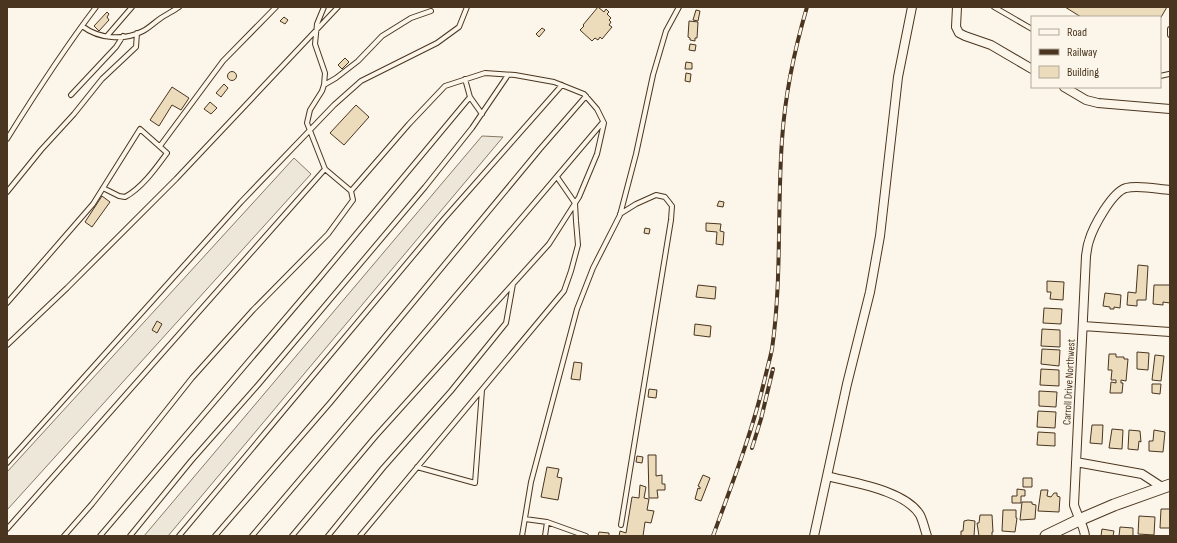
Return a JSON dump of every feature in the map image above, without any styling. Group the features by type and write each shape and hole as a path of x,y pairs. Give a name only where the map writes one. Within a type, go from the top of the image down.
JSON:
{"main road":[{"path":"1046,536 1114,505 1166,486"}],"street":[{"path":"814,536 847,384 870,292 880,236 898,77 912,7"},
{"path":"958,7 956,27 959,33 991,45 1031,68"},
{"path":"1066,88 1086,100 1098,103 1170,108"},
{"name":"Carroll Drive Northwest","path":"1085,536 1084,527 1079,520 1074,505 1086,256 1089,241 1094,229 1118,192 1131,187 1170,190"},
{"path":"1083,326 1170,332"},
{"path":"1076,462 1142,474 1166,486"},
{"path":"827,476 890,493 910,504 920,515 927,536"}],"lane":[{"path":"7,139 36,92 96,7"},
{"path":"107,36 132,7"},
{"path":"82,26 90,32 100,36 123,36 144,30 179,7"},
{"path":"160,146 224,61 276,7"},
{"path":"64,536 92,504 192,378 253,310 328,234 353,200 352,191 325,169 307,123 308,116 324,85 324,73 315,44 317,24 324,7"},
{"path":"7,345 140,216 338,7"},
{"path":"522,536 531,482 577,309 593,268 620,214 636,154 653,75 666,31 679,7"},
{"path":"994,7 1031,28"},
{"path":"7,463 241,202 334,104 361,81 437,43 459,27 466,8"},
{"path":"324,85 336,78 358,61 382,36 411,18 431,11"},
{"path":"1170,29 1170,35"},
{"path":"7,192 102,79 136,47 137,33"},
{"path":"71,95 116,48 123,36"},
{"path":"292,536 375,437 549,244 579,198 597,154 603,122 597,109 584,94 554,82 508,74 485,73 445,86 409,124 352,191"},
{"path":"130,536 191,461 258,385 425,187 482,114 508,74"},
{"path":"465,79 470,97 482,114"},
{"path":"179,536 438,226 562,85"},
{"path":"215,536 330,403 540,149 586,96"},
{"path":"100,536 322,275 470,97"},
{"path":"252,536 603,122"},
{"path":"7,303 93,204 103,188 140,129 167,153 131,194 125,197 119,196 103,188"},
{"path":"7,529 325,169"},
{"path":"360,536 564,291 578,244 575,203 557,177"},
{"path":"620,214 636,204 656,196 666,197 672,206 671,220 621,526"},
{"path":"328,536 383,468 451,391 506,323 514,283"},
{"path":"417,467 475,483 482,390"},
{"path":"525,519 546,522 586,536"},
{"path":"545,536 546,522"}],"shaded area":[{"path":"482,136 503,137 168,536 144,536"},
{"path":"294,158 311,174 7,510 7,472"}],"building":[{"path":"598,7 604,12 606,9 609,12 607,14 611,18 609,20 611,22 609,25 612,27 602,39 600,37 598,40 595,38 592,41 580,30"},
{"path":"1065,7 1167,7 1161,17 1161,16 1079,16"},
{"path":"696,10 700,11 698,21 693,20"},
{"path":"107,12 109,14 107,17 109,20 99,31 94,26"},
{"path":"284,17 288,20 285,24 280,21"},
{"path":"689,21 698,22 697,38 695,38 695,41 690,40 688,37"},
{"path":"542,28 545,30 539,37 536,34"},
{"path":"690,44 696,45 695,51 689,50"},
{"path":"345,58 349,62 342,69 338,65"},
{"path":"686,62 692,63 692,69 685,69"},
{"path":"232,71 237,76 232,81 227,76"},
{"path":"686,73 691,74 690,82 685,81"},
{"path":"224,84 228,88 221,97 216,93"},
{"path":"172,87 189,98 181,110 172,105 159,126 150,120"},
{"path":"210,102 217,108 211,114 204,109"},
{"path":"356,105 369,117 344,145 330,133"},
{"path":"102,196 110,202 92,227 85,222"},
{"path":"719,201 724,202 723,207 717,206"},
{"path":"706,223 721,224 720,231 724,232 723,245 716,244 717,232 706,231"},
{"path":"645,228 650,229 649,234 644,233"},
{"path":"1138,265 1148,266 1146,300 1137,300 1137,306 1127,305 1128,292 1136,293"},
{"path":"1047,281 1064,282 1063,300 1050,299 1051,292 1047,292"},
{"path":"698,285 716,287 715,299 696,297"},
{"path":"1154,285 1170,285 1170,303 1163,302 1163,305 1153,304"},
{"path":"1105,293 1121,295 1120,308 1114,307 1114,309 1110,309 1110,307 1103,306"},
{"path":"1044,308 1062,309 1061,324 1043,323"},
{"path":"157,321 162,324 157,333 152,330"},
{"path":"695,324 711,326 710,337 694,335"},
{"path":"1042,329 1060,330 1060,347 1041,346"},
{"path":"1042,349 1060,350 1059,366 1041,364"},
{"path":"1137,352 1149,353 1148,370 1137,369"},
{"path":"1109,354 1116,354 1116,357 1124,357 1124,359 1128,359 1126,381 1121,380 1121,383 1123,383 1122,393 1110,393 1111,382 1116,383 1116,380 1111,380 1112,370 1108,370"},
{"path":"1155,355 1164,356 1161,381 1152,380"},
{"path":"574,362 582,363 580,380 571,379"},
{"path":"1041,369 1059,370 1059,386 1040,385"},
{"path":"1152,384 1161,384 1160,394 1152,393"},
{"path":"649,389 657,390 656,398 648,397"},
{"path":"1039,391 1057,392 1056,407 1039,406"},
{"path":"1038,411 1056,412 1055,428 1037,427"},
{"path":"1092,425 1103,425 1102,444 1090,443"},
{"path":"1112,429 1123,430 1122,449 1109,448"},
{"path":"1129,430 1140,431 1141,442 1139,441 1138,450 1128,449"},
{"path":"1154,430 1165,432 1163,452 1149,451 1149,441 1153,441"},
{"path":"1038,432 1055,433 1055,446 1037,445"},
{"path":"648,455 656,455 656,476 662,475 662,484 665,484 665,490 657,490 658,498 649,498"},
{"path":"637,456 643,457 642,463 636,462"},
{"path":"547,467 559,469 557,477 562,478 558,500 541,497"},
{"path":"703,475 710,478 701,501 695,499 698,488 700,489 698,486"},
{"path":"1023,478 1032,478 1032,487 1023,487"},
{"path":"640,485 646,487 644,498 649,499 647,510 654,511 651,523 645,522 643,536 619,536 620,531 626,533 632,497 639,498"},
{"path":"1017,489 1025,490 1025,496 1021,496 1021,503 1012,503 1012,496 1017,496"},
{"path":"1041,490 1048,490 1047,496 1051,497 1054,493 1057,493 1057,496 1060,497 1059,512 1038,511"},
{"path":"1022,502 1032,502 1032,504 1036,505 1035,519 1020,520"},
{"path":"1161,509 1170,509 1170,528 1160,528"},
{"path":"1003,510 1016,510 1017,518 1015,532 1002,531"},
{"path":"980,515 992,515 992,536 979,536 977,523 979,523"},
{"path":"1139,516 1155,517 1154,535 1138,534"},
{"path":"964,521 975,521 974,536 961,536"},
{"path":"1120,527 1133,528 1133,536 1119,536"},
{"path":"1102,529 1114,531 1113,536 1101,536"},
{"path":"599,532 609,533 609,536 598,536"}],"railway":[{"path":"713,536 748,438 772,349 777,297 783,123 791,73 807,7"},
{"path":"752,448 761,419 773,369"}]}
